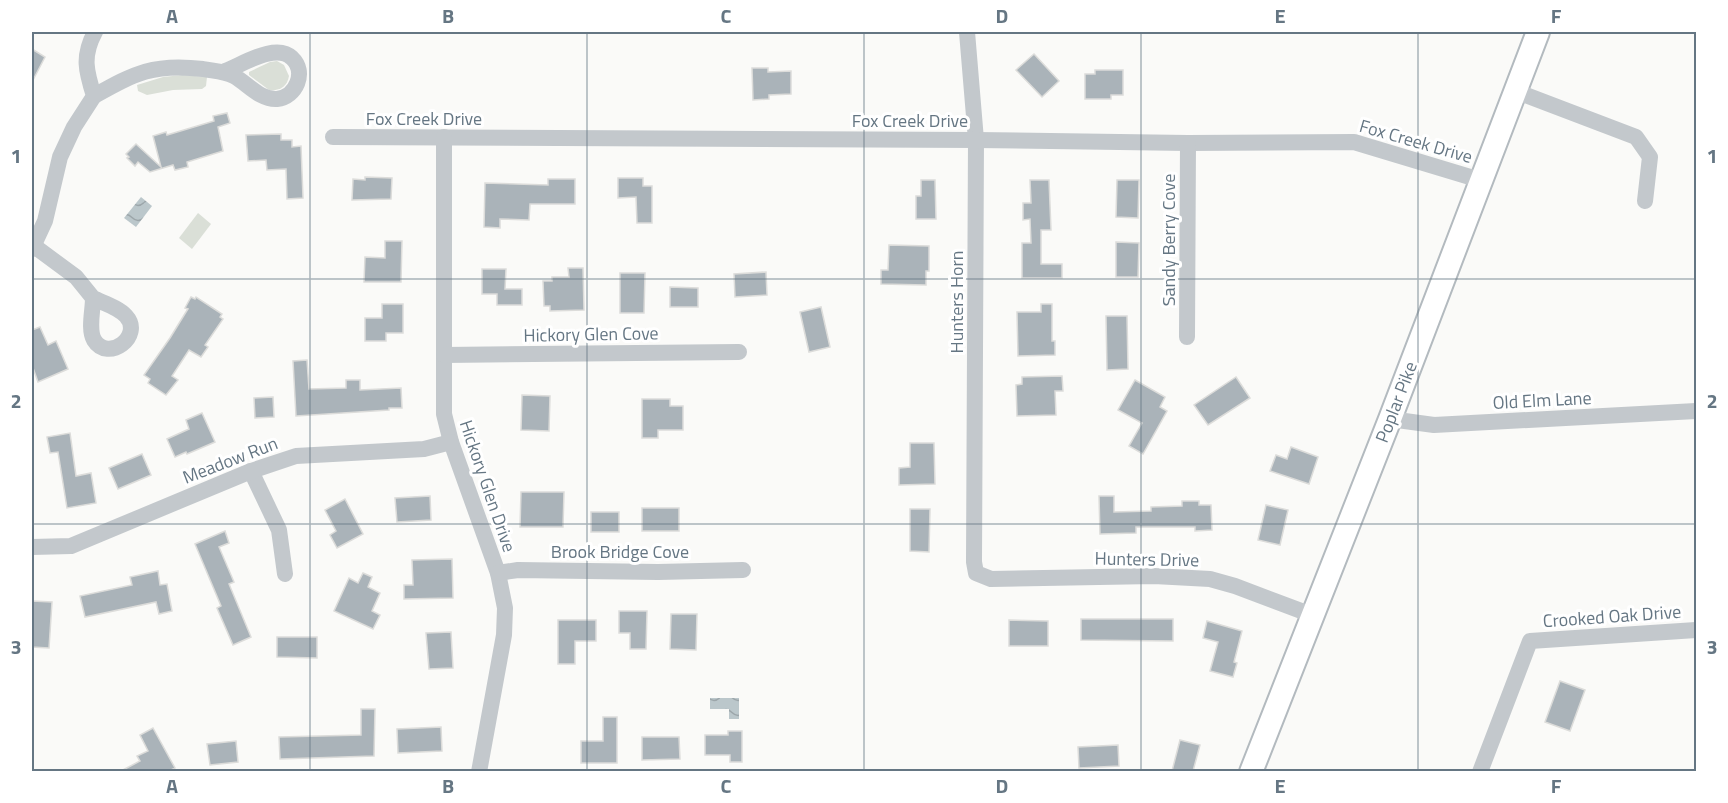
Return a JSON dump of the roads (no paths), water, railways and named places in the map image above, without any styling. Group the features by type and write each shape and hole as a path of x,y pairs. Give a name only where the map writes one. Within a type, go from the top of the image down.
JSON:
{"main road":[{"name":"Poplar Pike","path":"1251,771 1390,419 1538,32"}],"street":[{"path":"94,96 86,53 95,32"},
{"name":"Hunters Horn","path":"967,32 976,140 974,562 976,573"},
{"path":"93,298 76,277 33,247 45,221 60,157 74,128 94,96 132,75 151,70 187,67 225,71"},
{"path":"1515,91 1636,137 1650,157 1645,201"},
{"name":"Fox Creek Drive","path":"333,136 1188,143 1354,142 1480,180"},
{"name":"Hickory Glen Drive","path":"444,137 444,414 450,442 498,573 503,595 505,622 479,771"},
{"name":"Sandy Berry Cove","path":"1187,337 1188,143"},
{"name":"Hickory Glen Cove","path":"444,355 739,352"},
{"name":"Old Elm Lane","path":"1390,419 1434,425 1696,411"},
{"name":"Meadow Run","path":"32,547 71,546 251,471 296,456 424,449 450,442"},
{"path":"251,471 279,531 285,574"},
{"name":"Brook Bridge Cove","path":"498,573 518,570 658,572 743,570"},
{"name":"Hunters Drive","path":"976,573 991,579 1154,576 1210,579 1312,615"},
{"name":"Crooked Oak Drive","path":"1480,771 1530,641 1696,630"}],"water":[{"path":"141,197 152,206 136,227 124,218"},
{"path":"710,698 739,698 739,719 729,719 729,709 710,709"}]}
